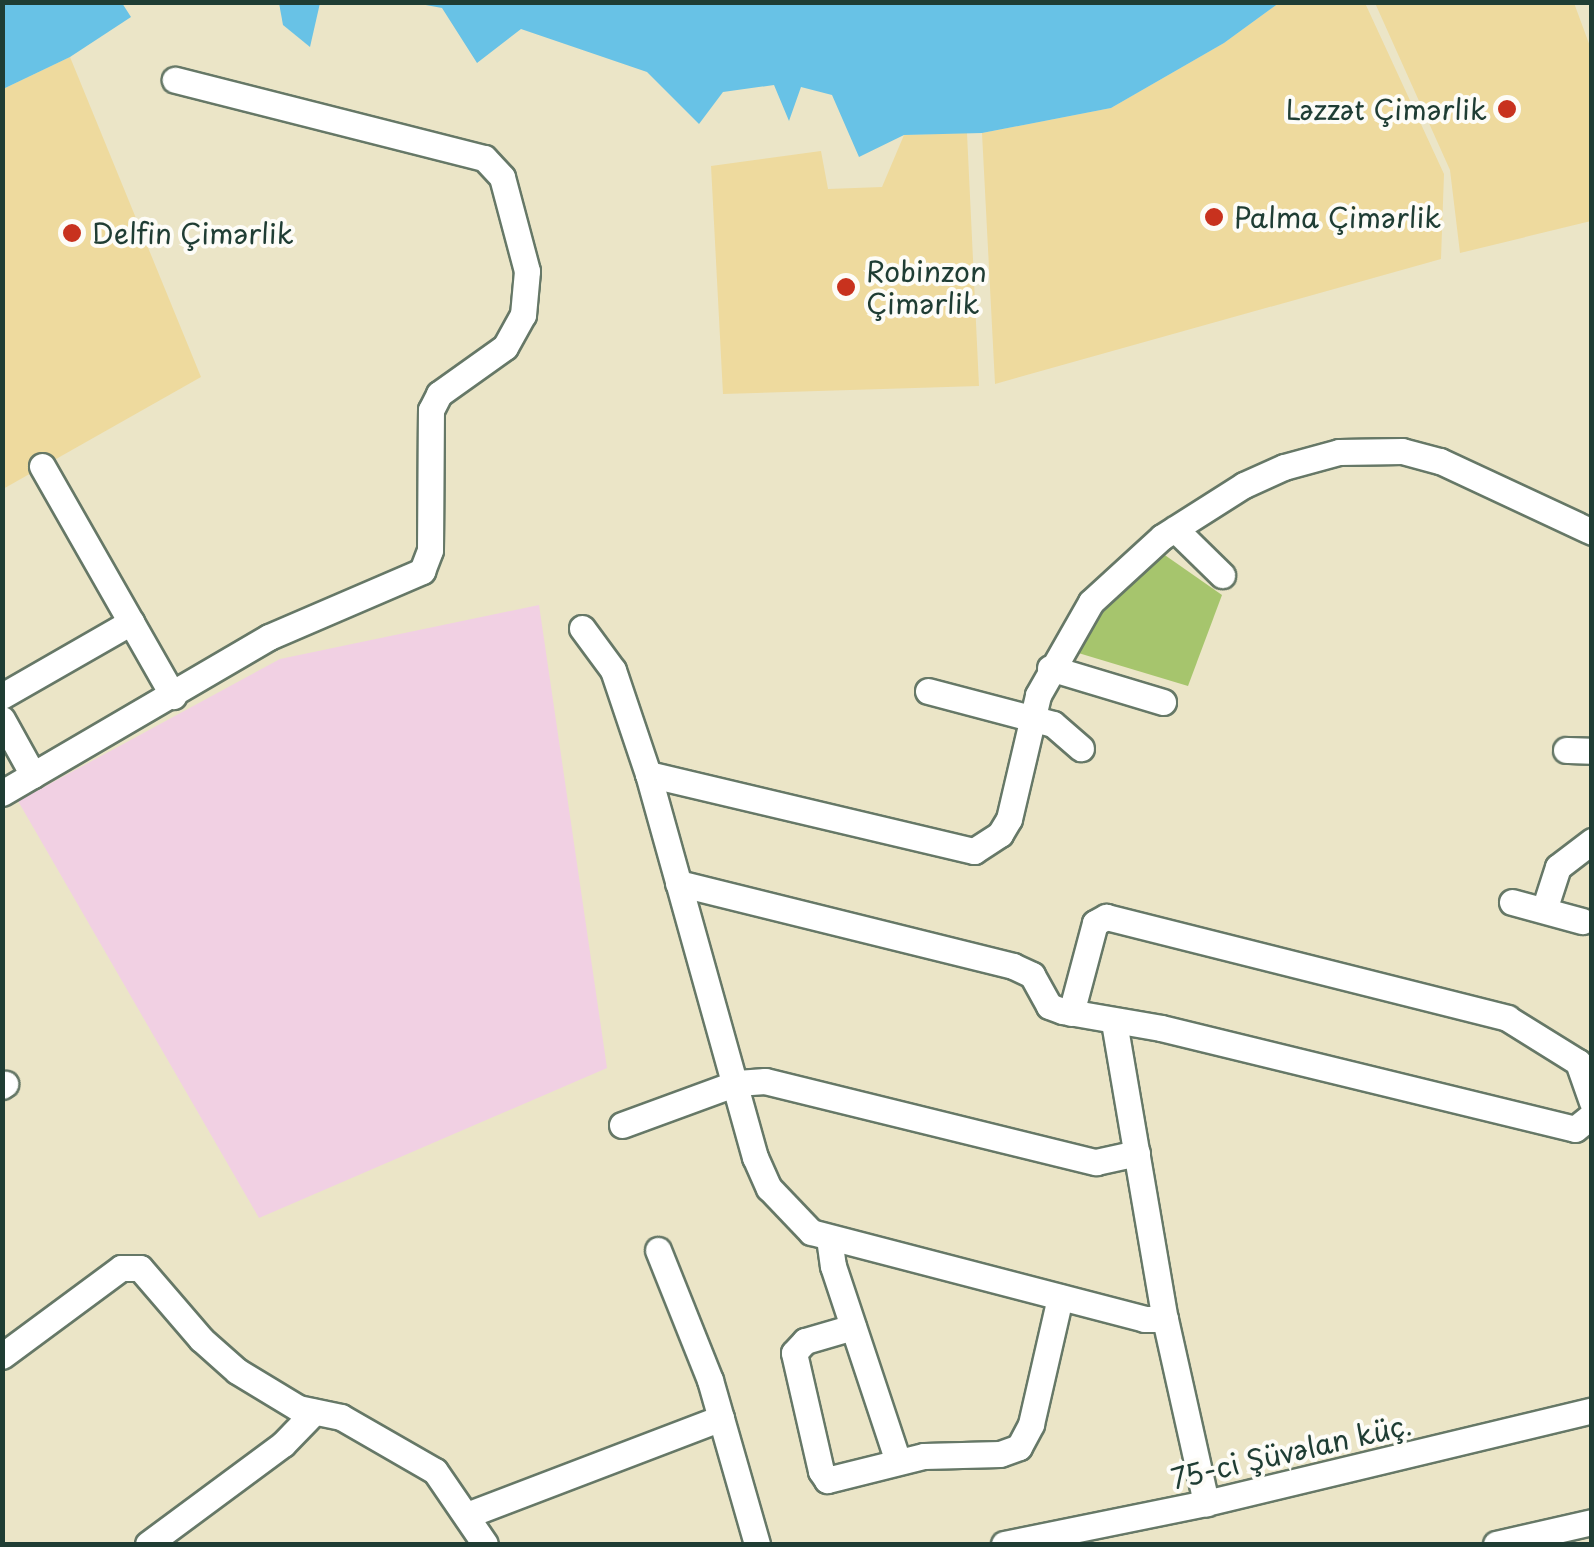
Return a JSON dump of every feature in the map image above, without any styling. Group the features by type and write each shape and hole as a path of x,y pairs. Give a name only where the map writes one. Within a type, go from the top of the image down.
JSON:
{"street":[{"path":"2,793 269,637 422,571 430,550 432,410 439,394 504,347 522,315 527,272 502,177 484,158 175,80"},
{"path":"648,774 974,851 1000,834 1009,819 1034,706 1074,626 1108,582 1175,529 1284,466 1338,452 1402,451 1440,462 1592,532"},
{"path":"42,466 172,696"},
{"path":"1175,529 1222,575"},
{"path":"2,696 130,622"},
{"path":"582,628 613,670 648,774 755,1158 769,1188 811,1232 829,1238 1144,1319 1165,1319"},
{"path":"1050,668 1162,702"},
{"path":"928,691 1034,706 1081,748"},
{"path":"2,719 33,775"},
{"path":"1544,910 1558,867 1592,841"},
{"path":"678,883 1013,966 1032,976 1048,1006 1071,1012 1161,1028 1575,1128 1592,1116"},
{"path":"1512,902 1582,921"},
{"path":"1071,1012 1095,923 1106,917 1507,1018 1578,1062 1592,1102"},
{"path":"1114,1022 1165,1319 1206,1503"},
{"path":"622,1125 737,1084 779,1084 1096,1162 1136,1153"},
{"path":"829,1238 833,1266 898,1461"},
{"path":"658,1250 722,1418 757,1544"},
{"path":"2,1356 110,1276 132,1265 147,1274 201,1339 237,1371 281,1399 314,1412 342,1417 425,1464 444,1480 485,1544"},
{"path":"853,1327 805,1341 794,1352 821,1471 827,1480 839,1480 898,1461 1000,1454 1019,1447 1031,1424 1060,1297"},
{"name":"75-ci Şüvəlan küç.","path":"1004,1544 1206,1503 1592,1410"},
{"path":"148,1544 283,1444 314,1412"},
{"path":"467,1515 722,1418"},
{"path":"1496,1544 1592,1522"}],"shaded area":[{"path":"539,605 607,1068 259,1218 18,801 280,659"}],"green space":[{"path":"1159,551 1222,595 1188,686 1075,652 1129,573"}],"sand":[{"name":"Palma Çimərlik","path":"1279,3 1365,3 1444,174 1441,259 995,384 982,133 1111,108 1224,43"},
{"name":"Ləzzət Çimərlik","path":"1375,3 1574,3 1591,49 1591,221 1460,253 1450,170"},
{"name":"Delfin Çimərlik","path":"70,57 201,377 3,489 3,89"},
{"name":"Robinzon Çimərlik","path":"967,133 979,386 723,394 711,166 821,151 828,189 882,187 904,135"}],"water":[{"path":"3,2 122,3 131,17 70,57 3,89"},
{"path":"1279,2 1224,43 1111,108 982,133 904,135 859,157 832,95 801,87 789,121 774,85 723,92 699,124 647,72 521,29 477,63 442,8 415,3"},
{"path":"279,3 320,3 310,47 283,25"}],"place":[{"name":"Ləzzət Çimərlik","path":"1507,109"},
{"name":"Palma Çimərlik","path":"1214,217"},
{"name":"Delfin Çimərlik","path":"72,233"},
{"name":"Robinzon Çimərlik","path":"846,287"}]}
